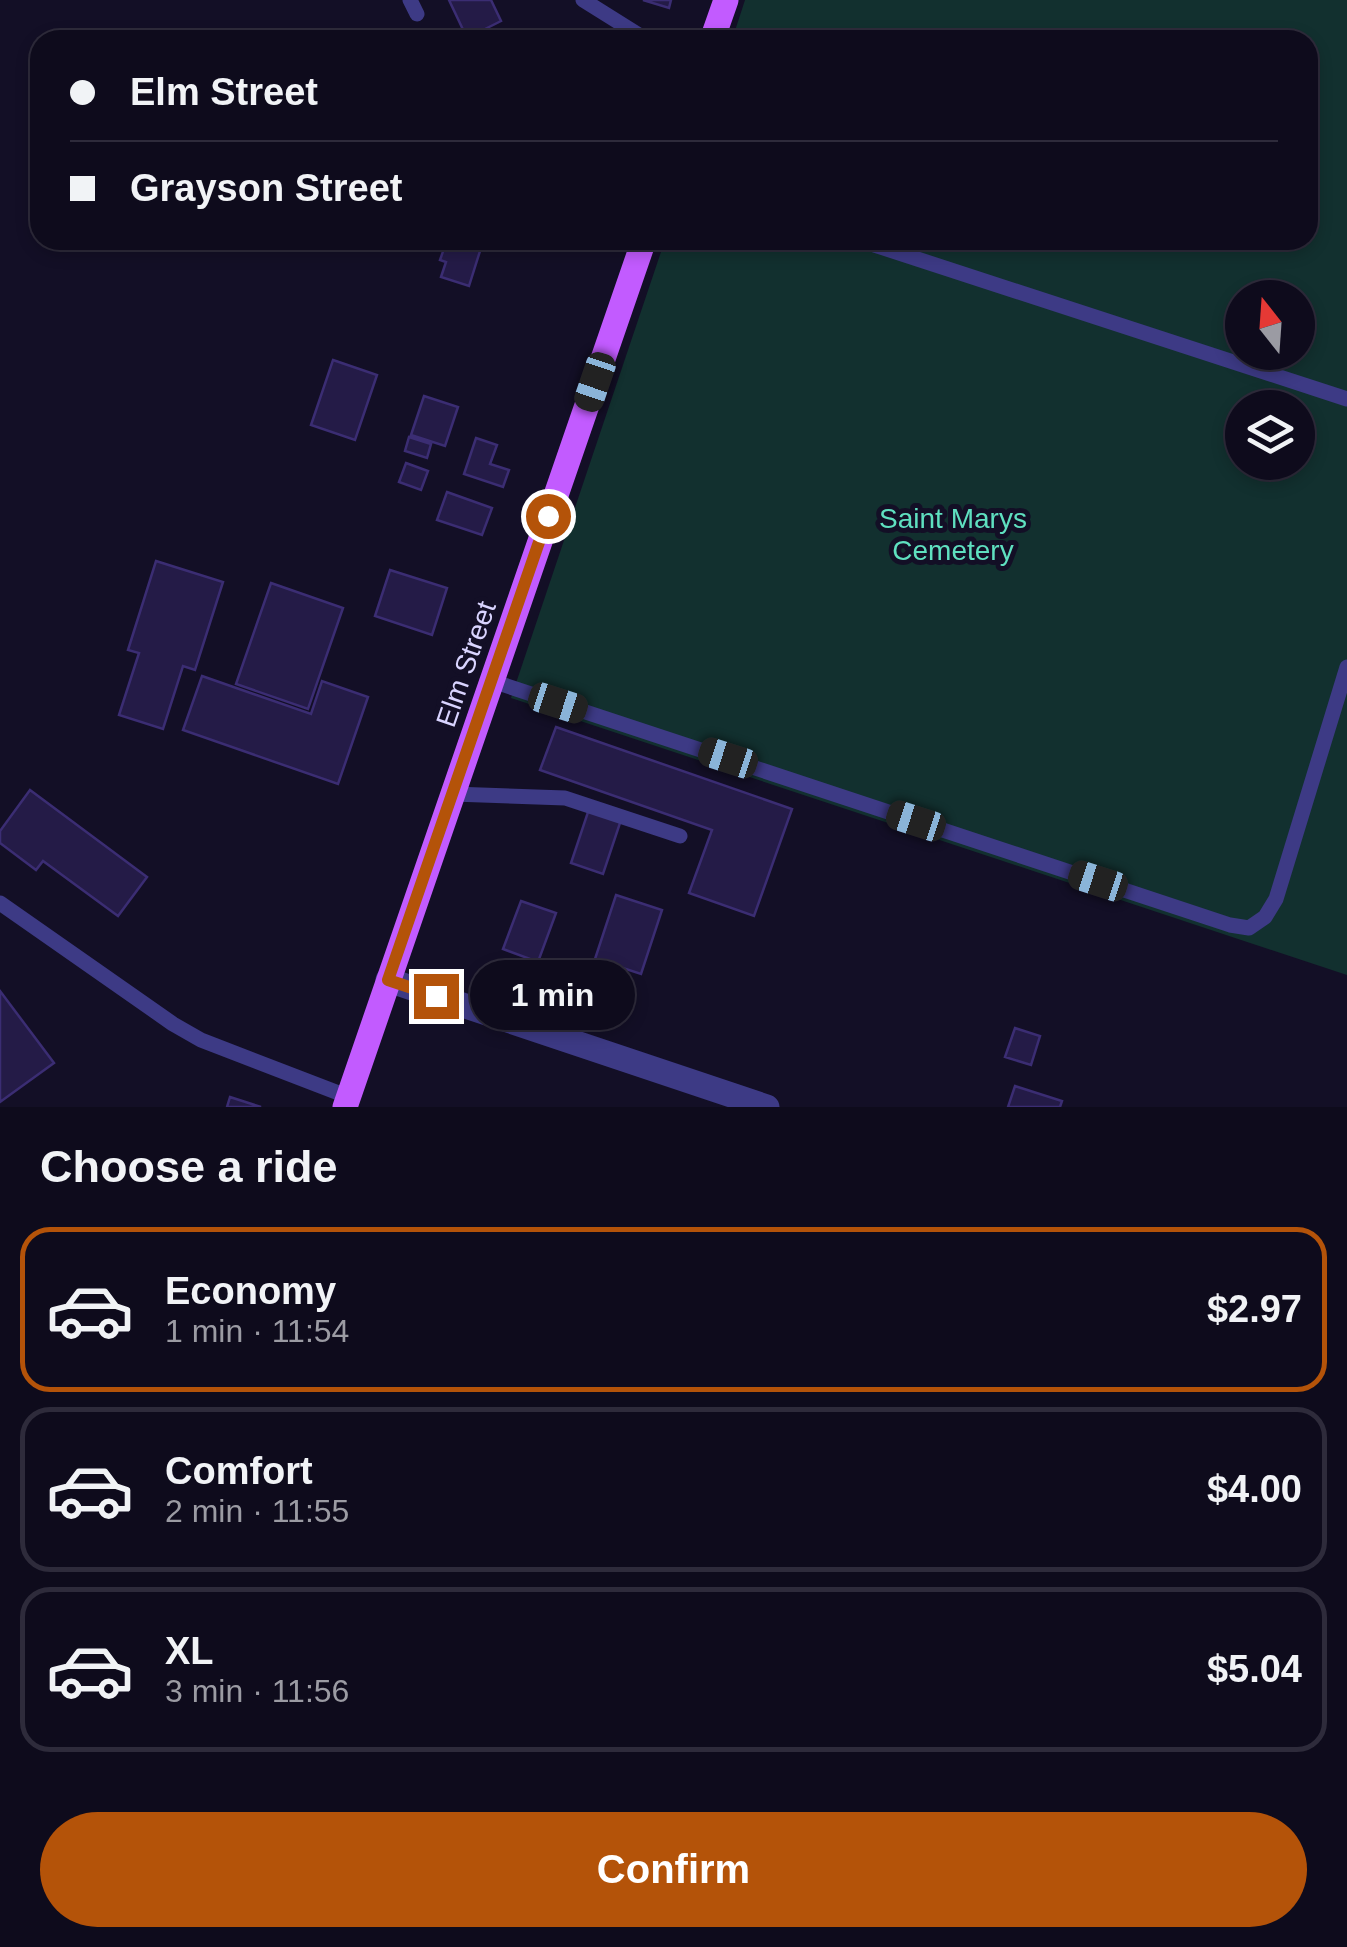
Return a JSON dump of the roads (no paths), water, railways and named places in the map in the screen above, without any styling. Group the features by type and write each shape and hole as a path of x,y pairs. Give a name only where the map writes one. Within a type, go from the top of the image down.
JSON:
{"main road":[{"path":"716,30 726,0"},
{"name":"Elm Street","path":"347,1102 641,250"}],"street":[{"path":"388,980 767,1107"}],"lane":[{"path":"583,0 631,30"},
{"path":"889,250 1347,399"},
{"path":"492,681 1249,928 1266,917 1276,899 1347,667"},
{"path":"453,794 565,798 680,836"},
{"path":"0,903 187,1032 347,1102"}],"park label":[{"name":"Saint Marys Cemetery","path":"953,534"}]}
